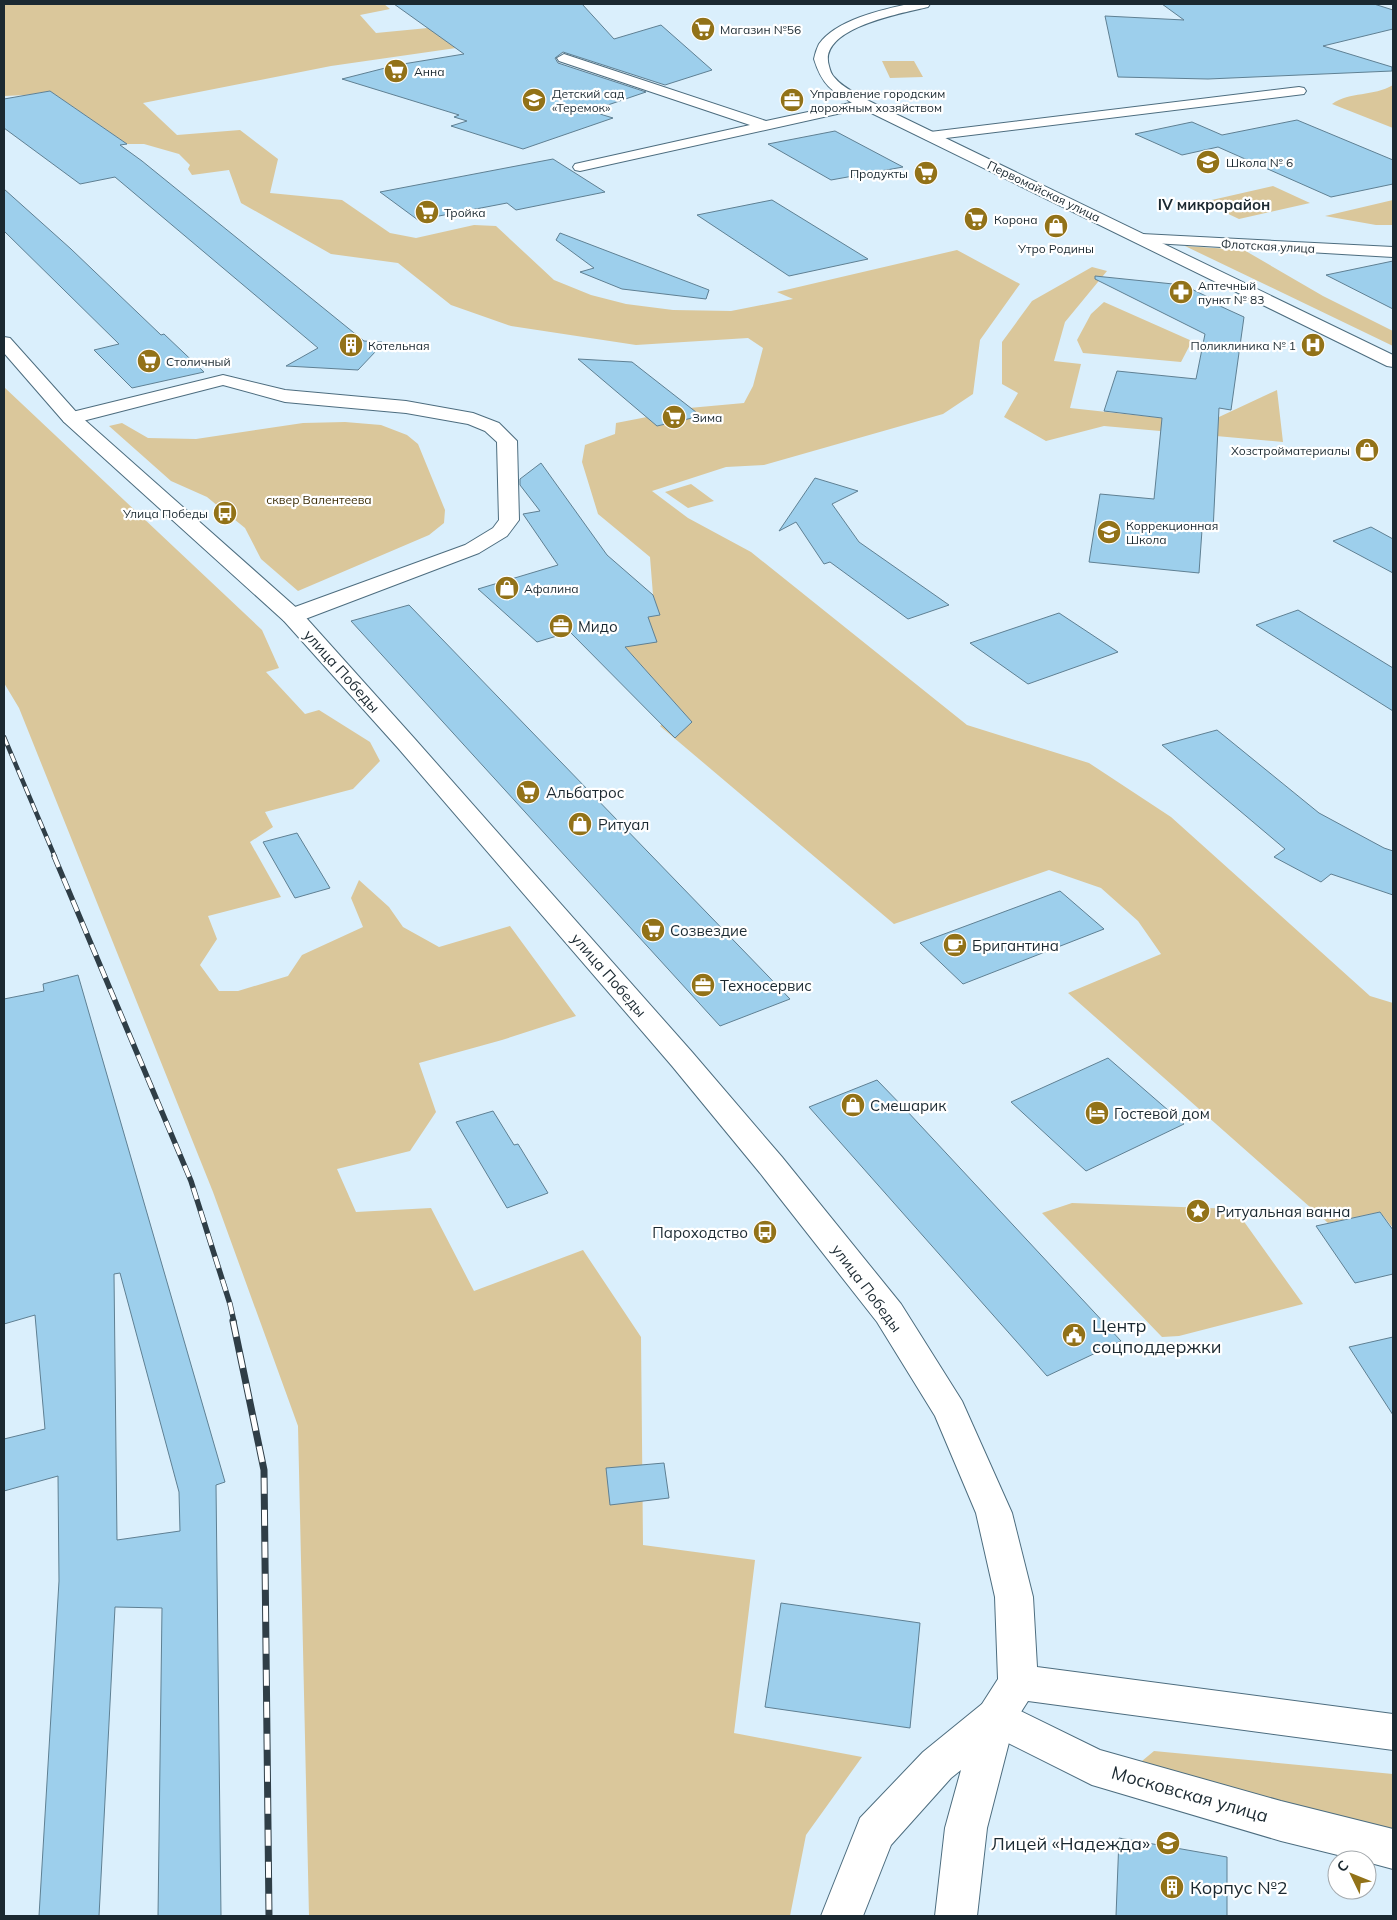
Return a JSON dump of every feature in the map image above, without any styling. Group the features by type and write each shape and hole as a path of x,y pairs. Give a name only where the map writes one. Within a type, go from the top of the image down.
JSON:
{"street":[{"name":"Первомайская улица","path":"924,4 870,17 842,29 827,43 820,58 824,73 839,88 864,104 1393,362"},
{"path":"564,58 765,125"},
{"path":"930,136 1299,91"},
{"path":"580,167 864,104"},
{"name":"Флотская улица","path":"1142,239 1393,252"},
{"name":"улица Победы","path":"4,342 71,418 292,616 406,742 772,1164 889,1313 950,1411 994,1513 1014,1597 1018,1682"},
{"path":"71,418 223,380 285,396 406,407 473,420 492,428 507,441 509,520 500,532 472,549 292,616"},
{"path":"956,1916 966,1828 996,1718 1018,1682 1393,1732"},
{"path":"842,1916 875,1832 937,1765 996,1718"},
{"name":"Московская улица","path":"996,1718 1092,1766 1281,1821 1393,1849"}],"green space":[{"path":"4,4 384,4 390,9 360,15 376,33 428,28 540,36 331,66 143,103 177,135 240,130 278,159 270,193 342,200 390,233 416,238 474,225 496,226 554,280 591,295 626,304 673,310 731,311 793,299 777,292 957,250 1020,284 980,340 973,394 943,414 764,465 726,467 652,491 688,518 751,552 967,725 1089,763 1171,817 1370,996 1393,1003 1393,1228 1380,1212 1328,1223 1068,993 1161,954 1138,921 1101,888 1049,870 894,924 660,726 667,721 663,690 625,647 647,617 660,615 653,595 650,557 598,514 582,462 585,445 615,434 616,423 647,417 658,426 700,416 689,408 744,403 753,386 763,348 748,338 636,345 511,326 451,305 398,263 331,254 241,203 229,170 192,175 188,169 190,165 179,154 144,144 127,144 50,91 4,96"},
{"path":"882,61 914,61 923,77 890,78"},
{"path":"1393,85 1393,128 1332,104 1346,97 1378,91"},
{"path":"1273,186 1310,203 1239,219 1203,202"},
{"path":"1393,200 1393,225 1376,225 1325,216"},
{"path":"1185,246 1244,250 1323,296 1393,331 1393,346"},
{"path":"1092,267 1107,271 1065,322 1054,361 1081,364 1070,408 1217,424 1219,417 1277,390 1283,442 1104,426 1046,441 1004,417 1018,393 1002,384 1002,342 1032,301"},
{"path":"1104,302 1192,341 1181,362 1083,353 1077,340 1091,314"},
{"path":"4,387 262,630 279,668 266,672 305,714 319,710 370,742 380,761 353,789 265,812 273,827 250,842 281,897 208,916 217,939 200,965 219,991 238,991 288,976 302,955 363,927 351,898 359,880 389,907 403,927 439,947 510,926 576,1016 502,1040 419,1063 436,1112 410,1151 337,1169 356,1212 431,1208 474,1291 583,1250 641,1337 643,1545 755,1560 734,1733 862,1757 806,1835 790,1916 309,1916 298,1426 213,1192 19,708 4,683"},
{"name":"сквер Валентеева","path":"345,422 381,425 407,435 418,444 445,510 444,523 429,535 298,591 261,559 245,528 207,497 171,481 109,426 122,423 148,438 196,439 303,423"},
{"path":"691,484 714,501 688,508 665,492"},
{"path":"1072,1203 1235,1209 1303,1304 1179,1336 1162,1337 1042,1213"},
{"path":"1154,1751 1393,1774 1393,1832 1152,1779 1143,1771 1142,1761"}],"building":[{"path":"394,4 582,4 614,39 661,25 712,70 665,85 563,52 555,58 558,63 646,92 596,109 607,112 600,114 613,118 523,149 451,126 467,121 454,117 459,115 342,79 397,65 464,54"},
{"path":"1162,4 1374,4 1393,10 1393,29 1323,46 1392,67 1392,71 1208,79 1118,77 1105,16 1184,20"},
{"path":"50,91 127,144 120,145 364,341 382,342 376,351 358,370 286,366 318,348 115,177 80,184 4,128 4,99"},
{"path":"1297,120 1393,160 1393,184 1331,197 1218,147 1182,155 1135,134 1192,122 1222,135"},
{"path":"835,131 903,167 831,180 768,144"},
{"path":"553,159 605,192 516,210 507,203 418,220 380,192"},
{"path":"4,189 71,249 161,335 164,334 204,372 132,388 94,350 119,344 4,231"},
{"path":"772,200 868,259 789,276 697,215"},
{"path":"560,233 709,290 706,299 622,289 580,272 594,268 556,240"},
{"path":"1393,261 1393,309 1326,275"},
{"path":"1095,276 1183,285 1210,298 1209,301 1244,317 1231,410 1219,408 1213,531 1202,530 1199,573 1089,562 1100,494 1154,499 1162,418 1104,411 1117,371 1196,379 1205,334 1095,279"},
{"path":"578,359 632,362 701,416 657,426"},
{"path":"541,463 607,555 653,595 660,615 648,617 657,642 625,647 692,722 675,738 570,632 537,642 478,589 558,565 523,514 540,511 520,485 520,479"},
{"path":"815,478 858,491 832,504 859,542 949,605 908,619 830,562 824,564 796,522 779,531"},
{"path":"1371,527 1393,539 1393,573 1333,541"},
{"path":"409,605 790,999 720,1026 351,621"},
{"path":"1298,610 1393,668 1393,711 1256,625"},
{"path":"1059,613 1118,652 1028,684 970,643"},
{"path":"1217,730 1319,813 1393,851 1393,895 1331,874 1321,882 1274,857 1285,849 1162,745"},
{"path":"297,833 330,888 295,898 263,842"},
{"path":"1060,891 1104,929 963,984 920,943"},
{"path":"78,975 225,1482 216,1485 221,1916 158,1916 162,1608 115,1607 99,1916 39,1916 59,1581 58,1476 4,1491 4,1439 45,1429 35,1315 4,1324 4,999 44,991 43,984","holes":["120,1273 179,1492 180,1531 117,1540 114,1274"]},
{"name":"Гостевой дом","path":"1108,1058 1184,1124 1086,1171 1011,1102"},
{"path":"877,1080 1121,1341 1047,1376 809,1107"},
{"path":"493,1111 514,1145 518,1144 548,1193 507,1208 456,1122"},
{"path":"1380,1212 1393,1230 1393,1274 1355,1283 1316,1226"},
{"path":"1393,1337 1393,1415 1349,1347"},
{"path":"664,1463 669,1498 610,1505 606,1468"},
{"path":"781,1603 920,1623 910,1728 765,1707"},
{"name":"Корпус №2","path":"1119,1838 1227,1857 1227,1916 1116,1916"}],"railway":[{"path":"4,737 55,857"},
{"path":"54,856 191,1181 234,1322"},
{"path":"233,1321 264,1470 269,1916"}],"place":[{"name":"Магазин №56","path":"703,29"},
{"name":"Анна","path":"396,71"},
{"name":"Детский сад «Теремок»","path":"534,100"},
{"name":"Управление городским дорожным хозяйством","path":"792,100"},
{"name":"Школа № 6","path":"1208,162"},
{"name":"Продукты","path":"926,173"},
{"name":"Тройка","path":"427,212"},
{"name":"Корона","path":"976,219"},
{"name":"Утро Родины","path":"1056,226"},
{"name":"Аптечный пункт № 83","path":"1181,292"},
{"name":"Котельная","path":"351,345"},
{"name":"Поликлиника № 1","path":"1313,345"},
{"name":"Столичный","path":"149,361"},
{"name":"Зима","path":"674,417"},
{"name":"Хозстройматериалы","path":"1367,450"},
{"name":"Улица Победы","path":"225,513"},
{"name":"Коррекционная Школа","path":"1109,532"},
{"name":"Афалина","path":"507,588"},
{"name":"Мидо","path":"561,626"},
{"name":"Альбатрос","path":"528,792"},
{"name":"Ритуал","path":"580,824"},
{"name":"Созвездие","path":"653,930"},
{"name":"Бригантина","path":"955,945"},
{"name":"Техносервис","path":"703,985"},
{"name":"Смешарик","path":"853,1105"},
{"name":"Гостевой дом","path":"1097,1113"},
{"name":"Ритуальная ванна","path":"1198,1211"},
{"name":"Пароходство","path":"765,1232"},
{"name":"Центр соцподдержки","path":"1074,1335"},
{"name":"Лицей «Надежда»","path":"1168,1843"},
{"name":"Корпус №2","path":"1172,1887"}],"district":[{"name":"IV микрорайон","path":"1214,204"}]}
